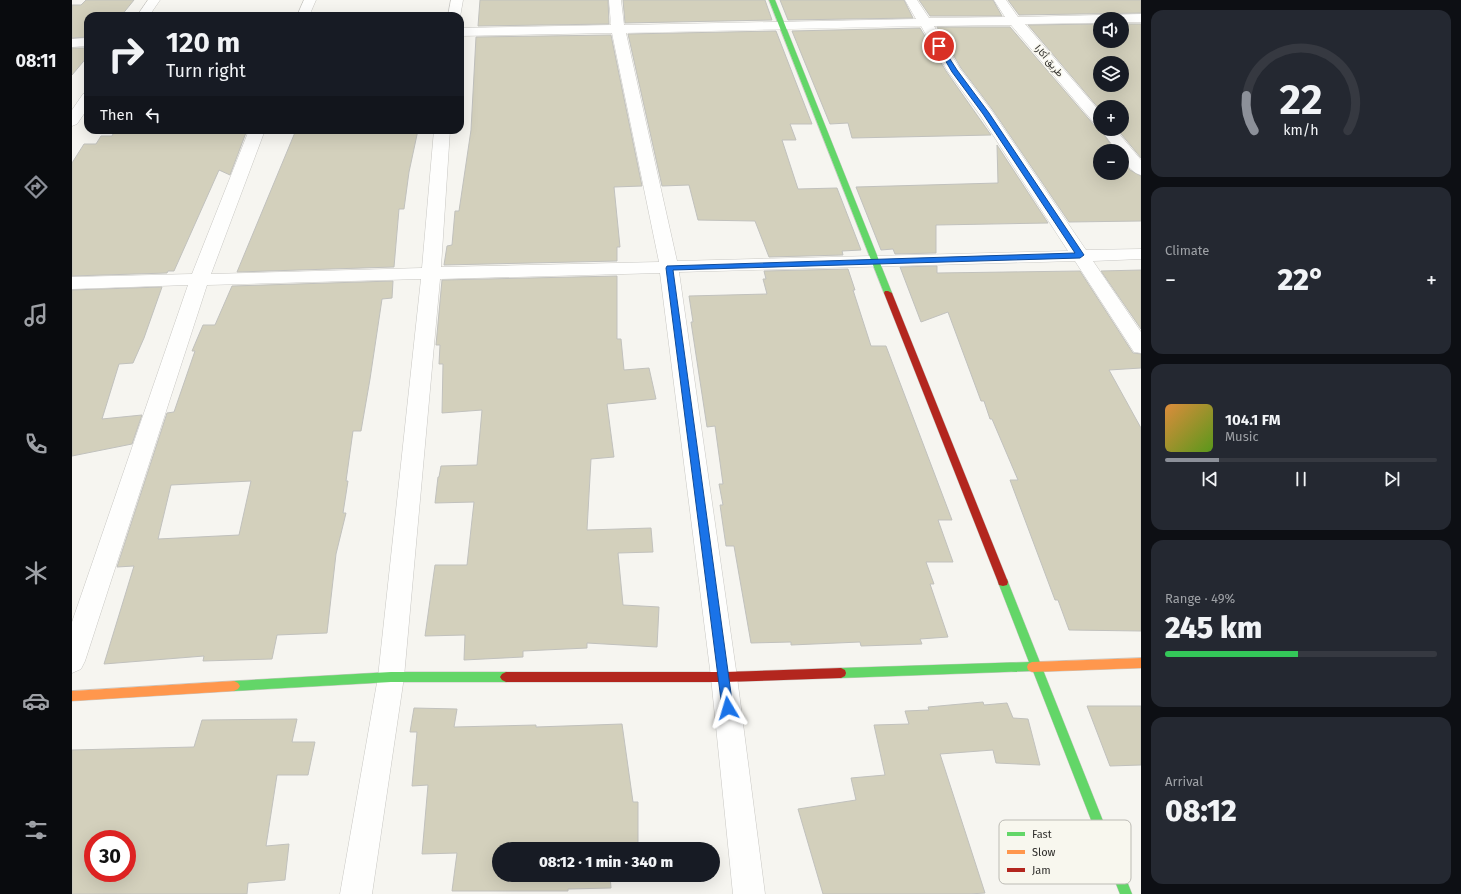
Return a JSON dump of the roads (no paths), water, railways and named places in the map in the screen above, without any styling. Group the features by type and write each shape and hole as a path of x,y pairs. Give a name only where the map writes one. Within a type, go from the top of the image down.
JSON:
{"street":[{"path":"145,12 154,0"},
{"path":"304,12 310,0"},
{"path":"455,12 458,0"},
{"path":"615,0 618,28 669,268 724,677 749,894"},
{"path":"772,0 1097,820"},
{"path":"911,0 954,70 986,113 1141,347"},
{"name":"طريق أكارا","path":"1000,0 1014,20 1093,113"},
{"path":"464,32 1141,18"},
{"path":"72,43 84,42"},
{"path":"72,121 84,102"},
{"path":"72,661 199,281 255,134"},
{"path":"356,894 391,677 431,273 442,134"},
{"path":"1112,136 1141,170"},
{"path":"72,283 199,281 431,273 669,268 1141,254"},
{"path":"72,696 391,677 724,677 1141,663"},
{"path":"1122,884 1126,894"}]}
